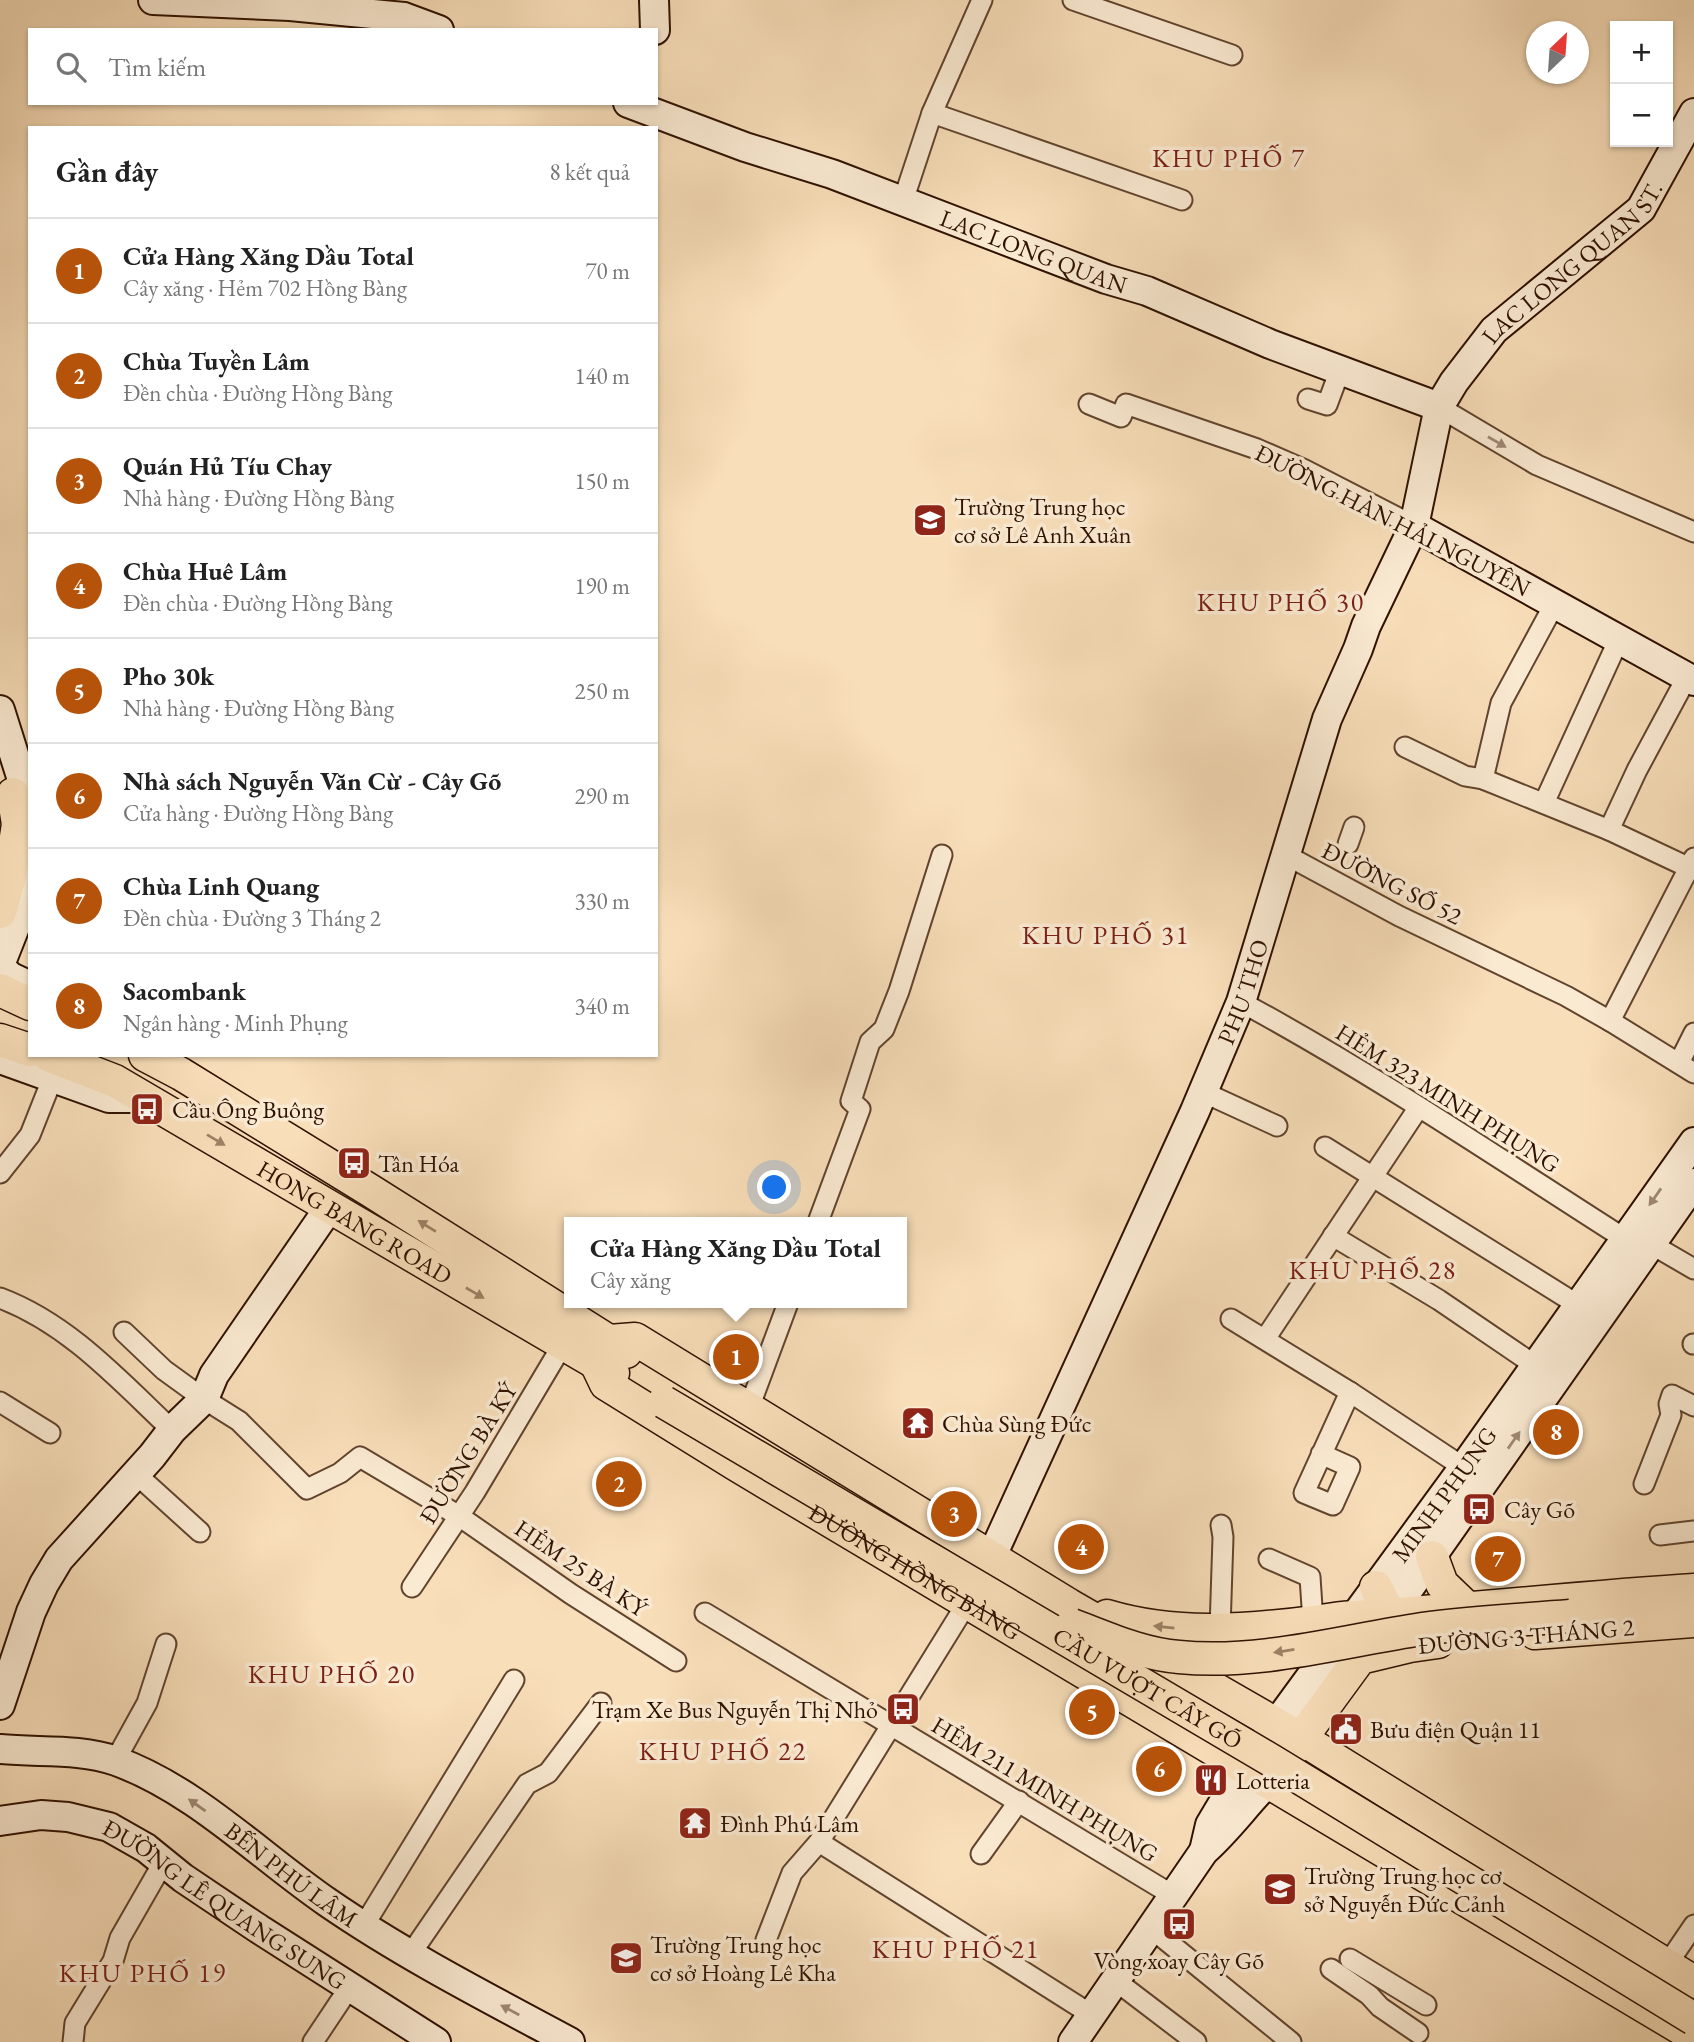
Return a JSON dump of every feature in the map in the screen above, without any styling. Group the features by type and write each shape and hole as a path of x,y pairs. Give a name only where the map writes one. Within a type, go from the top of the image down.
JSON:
{"main road":[{"path":"153,0 290,6 404,17 434,28"},
{"path":"654,0 655,28"},
{"name":"LAC LONG QUAN","path":"636,105 903,201 1106,279 1147,291 1270,344 1438,407"},
{"name":"LAC LONG QUAN ST.","path":"1438,407 1494,330 1641,209 1694,113"},
{"name":"PHU THO","path":"991,1558 1203,1092 1241,1002 1326,719 1366,626 1415,526 1438,407"},
{"name":"ĐƯỜNG HÀN HẢI NGUYÊN","path":"1415,526 1691,679"},
{"path":"0,710 14,750 20,808 10,876 0,912"},
{"path":"0,858 20,808"},
{"path":"28,873 7,977 28,1002"},
{"path":"0,1040 28,1049"},
{"name":"HONG BANG ROAD","path":"150,1057 171,1065 603,1352"},
{"path":"0,1059 51,1066 109,1098 144,1098"},
{"name":"HONG BANG ROAD","path":"51,1066 115,1081 563,1344 603,1352"},
{"name":"MINH PHỤNG","path":"1289,1731 1353,1616 1475,1474 1638,1242 1694,1142"},
{"name":"MINH PHỤNG","path":"1073,2042 1204,1851 1224,1833 1251,1799 1256,1774 1289,1731 1360,1658 1432,1557 1536,1366 1578,1305 1694,1183"},
{"path":"0,1705 31,1612 44,1584 75,1540 136,1474 172,1430 204,1399 214,1375 329,1208"},
{"path":"603,1352 635,1339 991,1558 1071,1615 1154,1654 1398,1789 1694,1982"},
{"name":"CẦU VƯỢT CÂY GÕ","path":"603,1352 1694,2019"},
{"name":"ĐƯỜNG HỒNG BÀNG","path":"603,1352 606,1384 967,1603 1694,2036"},
{"name":"CẦU VƯỢT CÂY GÕ","path":"670,1393 1136,1650 1177,1657 1227,1658 1471,1623 1694,1606"},
{"path":"1432,1557 1442,1584 1466,1607"},
{"path":"1376,1587 1396,1631 1410,1646"},
{"name":"ĐƯỜNG 3 THÁNG 2","path":"1353,1616 1390,1616 1466,1607 1694,1590"},
{"path":"1071,1615 1189,1630 1313,1622 1353,1616"},
{"name":"CẦU VƯỢT CÂY GÕ","path":"1071,1615 1694,2000"},
{"name":"ĐƯỜNG 3 THÁNG 2","path":"1360,1658 1410,1646 1503,1635 1694,1621"},
{"path":"1126,1698 1147,1685 1152,1677 1154,1654"},
{"name":"BẾN PHÚ LÂM","path":"0,1749 89,1755 115,1761 166,1784 363,1927 570,2042"},
{"name":"ĐƯỜNG LÊ QUANG SUNG","path":"0,1821 41,1815 68,1817 110,1827 146,1848 163,1863 349,1988 436,2042"}],"street":[{"path":"903,201 932,113 982,0"},
{"path":"1073,0 1232,55"},
{"path":"932,113 1182,200"},
{"path":"1308,399 1327,405 1340,370"},
{"name":"ĐƯỜNG HÀN HẢI NGUYÊN","path":"1088,404 1121,417 1126,404 1257,449 1303,469 1415,526"},
{"path":"1438,407 1537,465 1694,532"},
{"path":"1483,779 1501,703 1555,604"},
{"path":"1544,803 1619,639"},
{"path":"1609,830 1637,770 1691,679"},
{"path":"1405,747 1465,776 1483,779 1692,865 1610,1021"},
{"path":"820,1217 860,1110 851,1101 870,1042 884,1030 942,855"},
{"name":"ĐƯỜNG SỐ 52","path":"1286,855 1399,916 1610,1021 1686,1068"},
{"name":"HẺM 323 MINH PHỤNG","path":"1241,1002 1304,1036 1638,1242 1694,1269"},
{"path":"1686,1068 1694,1033"},
{"path":"0,1173 30,1135 51,1066"},
{"path":"1203,1092 1277,1126"},
{"path":"1265,1339 1419,1107"},
{"path":"1325,1147 1578,1305"},
{"path":"1333,1236 1439,1300 1536,1366"},
{"path":"0,1297 79,1342 172,1430"},
{"path":"749,1408 786,1308"},
{"path":"1231,1319 1350,1392 1475,1474"},
{"path":"124,1332 164,1370 204,1399"},
{"name":"ĐƯỜNG BÀ KÝ","path":"412,1587 459,1516 563,1344"},
{"path":"1321,1454 1350,1392"},
{"path":"1644,1484 1671,1415 1669,1404 1672,1395 1694,1406"},
{"name":"HẺM 25 BÀ KÝ","path":"204,1399 239,1420 307,1489 340,1473 360,1457 459,1516 571,1594 676,1661"},
{"path":"0,1402 50,1433"},
{"path":"136,1474 200,1532"},
{"path":"1220,1629 1223,1537 1221,1525"},
{"path":"1660,1535 1694,1531"},
{"path":"1269,1559 1310,1577 1313,1622"},
{"path":"766,1940 792,1873 819,1842 967,1603"},
{"name":"HẺM 211 MINH PHỤNG","path":"705,1613 1174,1896"},
{"path":"115,1761 147,1703 166,1644"},
{"path":"363,1927 514,1680"},
{"path":"410,1955 527,1784 548,1773 601,1703"},
{"path":"981,1854 1019,1801"},
{"path":"819,1842 1092,2015"},
{"path":"74,2039 75,2023 113,1961 120,1938 163,1863"},
{"path":"1666,1966 1694,1924"},
{"path":"1152,1929 1291,2042"},
{"path":"1350,1959 1426,2005"},
{"path":"1331,1969 1419,2033"},
{"path":"1116,1980 1196,2042"},
{"path":"313,2042 349,1988"}],"place":[{"name":"Trường Trung học cơ sở Lê Anh Xuân","path":"930,520"},
{"name":"Cầu Ông Buông","path":"147,1109"},
{"name":"Tân Hóa","path":"354,1163"},
{"name":"Cửa Hàng Xăng Dầu Total","path":"736,1357"},
{"name":"Chùa Sùng Đức","path":"918,1423"},
{"name":"Sacombank","path":"1556,1432"},
{"name":"Chùa Tuyền Lâm","path":"619,1484"},
{"name":"Cây Gõ","path":"1479,1509"},
{"name":"Quán Hủ Tíu Chay","path":"954,1514"},
{"name":"Chùa Huê Lâm","path":"1081,1547"},
{"name":"Chùa Linh Quang","path":"1498,1559"},
{"name":"Trạm Xe Bus Nguyễn Thị Nhỏ","path":"903,1709"},
{"name":"Pho 30k","path":"1092,1712"},
{"name":"Bưu điện Quận 11","path":"1346,1729"},
{"name":"Nhà sách Nguyễn Văn Cừ - Cây Gõ","path":"1159,1769"},
{"name":"Lotteria","path":"1211,1780"},
{"name":"Đình Phú Lâm","path":"695,1823"},
{"name":"Trường Trung học cơ sở Nguyễn Đức Cảnh","path":"1280,1889"},
{"name":"Vòng xoay Cây Gõ","path":"1179,1924"},
{"name":"Trường Trung học cơ sở Hoàng Lê Kha","path":"626,1958"}],"district":[{"name":"KHU PHỐ 7","path":"1229,158"},
{"name":"KHU PHỐ 30","path":"1281,602"},
{"name":"KHU PHỐ 31","path":"1106,935"},
{"name":"KHU PHỐ 28","path":"1373,1270"},
{"name":"KHU PHỐ 20","path":"332,1674"},
{"name":"KHU PHỐ 22","path":"723,1751"},
{"name":"KHU PHỐ 21","path":"956,1949"},
{"name":"KHU PHỐ 19","path":"143,1973"}]}
